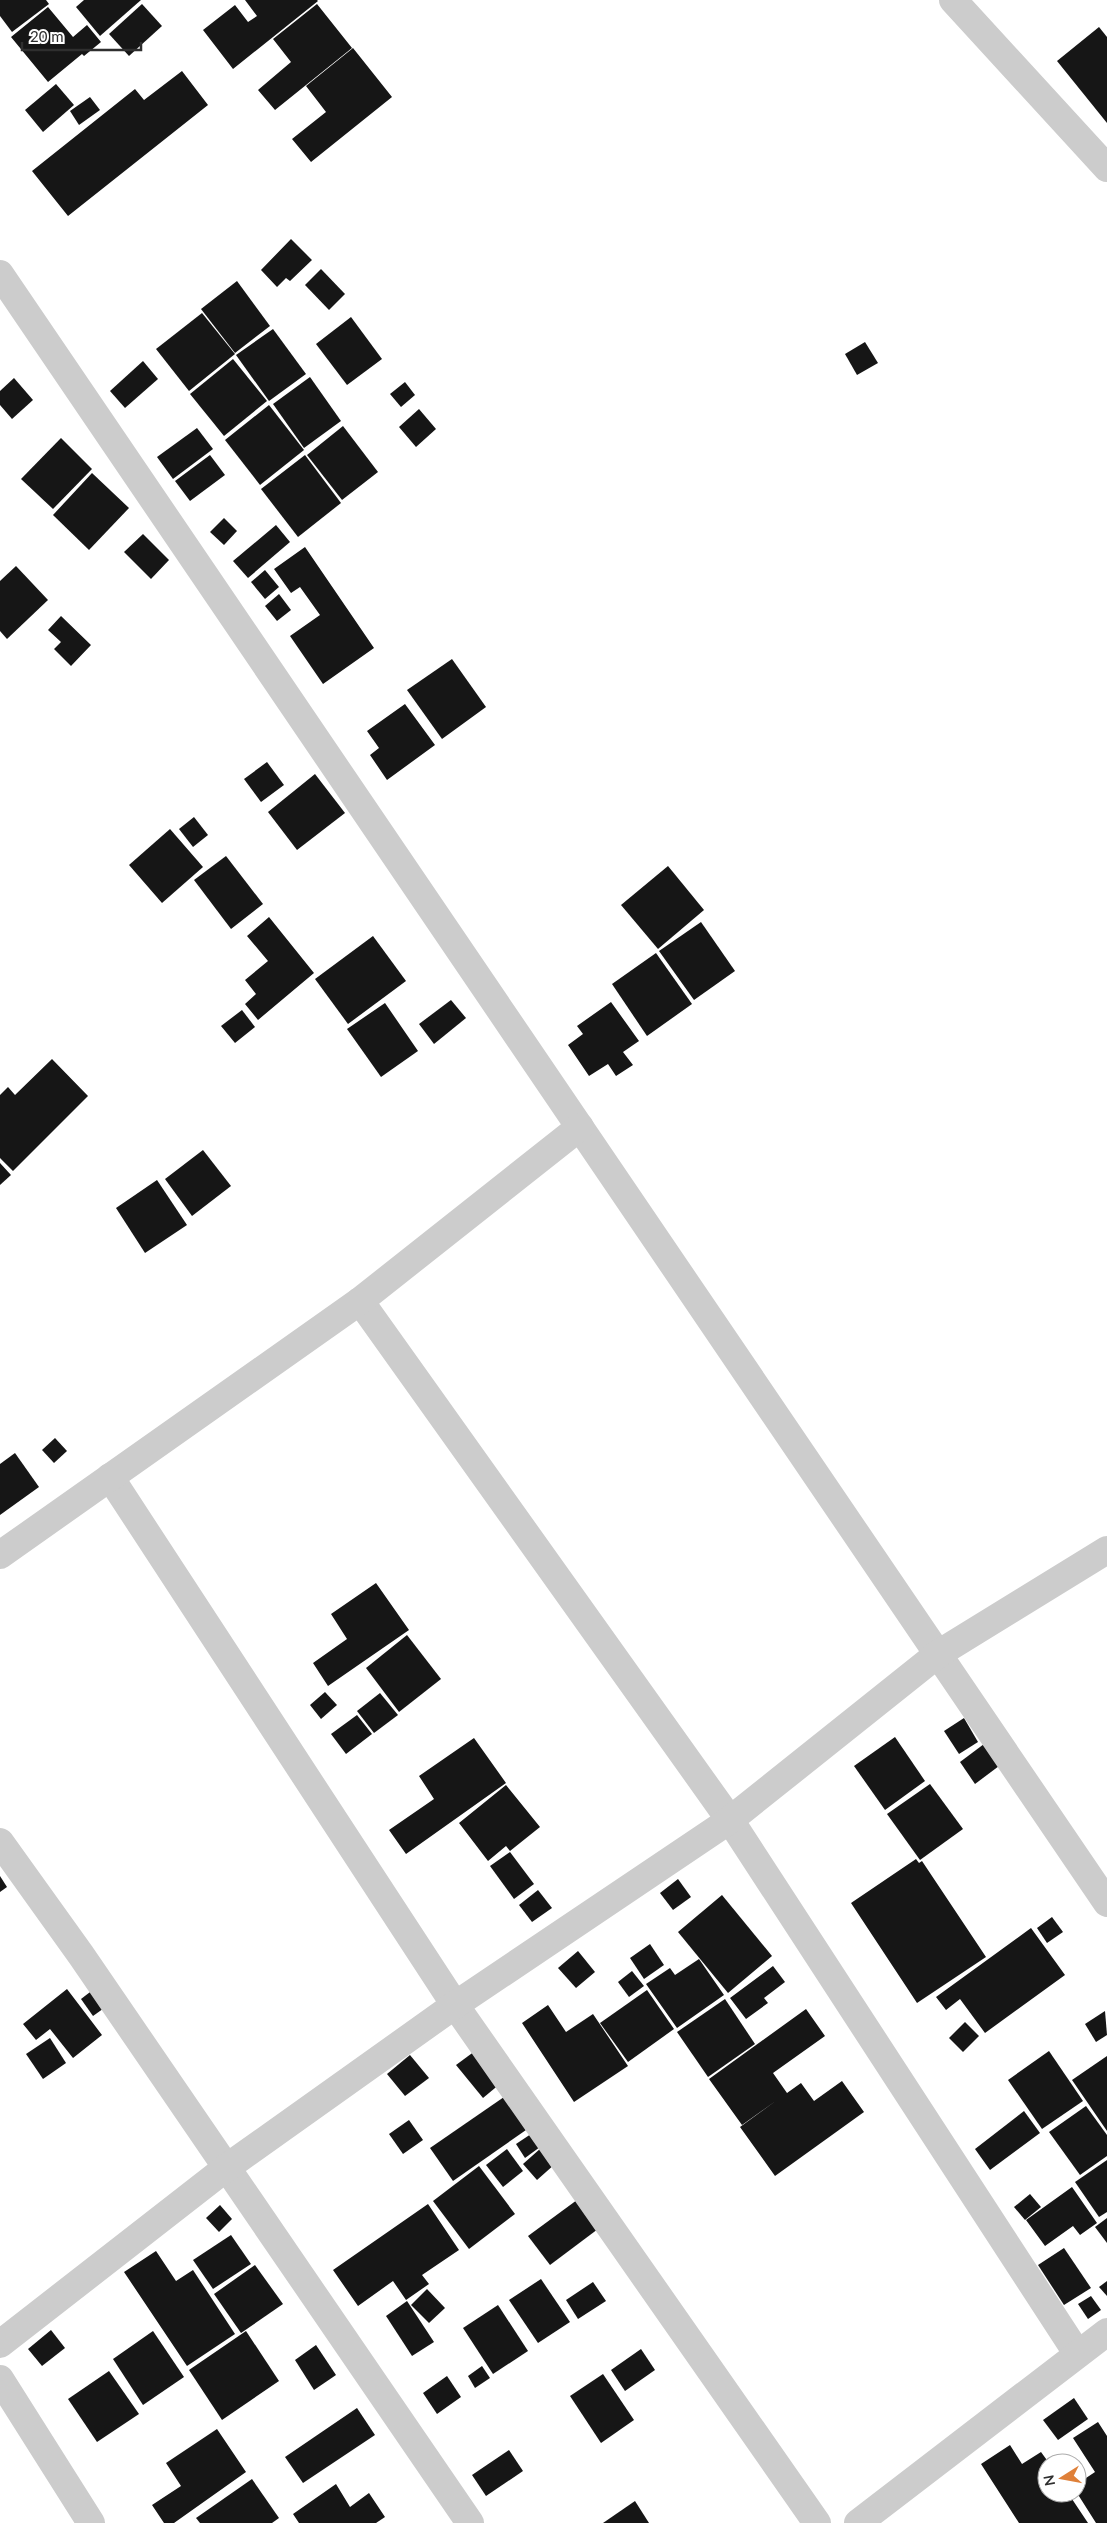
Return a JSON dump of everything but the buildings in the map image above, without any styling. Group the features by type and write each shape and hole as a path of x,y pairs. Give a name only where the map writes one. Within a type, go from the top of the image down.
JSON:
{"street":[{"path":"953,0 1107,168"},
{"path":"0,274 1107,1903"},
{"path":"0,1555 360,1301 580,1127"},
{"path":"360,1301 730,1820 1077,2353"},
{"path":"110,1477 455,2004 817,2523"},
{"path":"0,2344 226,2168 455,2004 730,1820 938,1654 1107,1550"},
{"path":"0,1842 470,2523"},
{"path":"858,2523 1077,2353 1107,2332"},
{"path":"0,2379 91,2523"}]}
